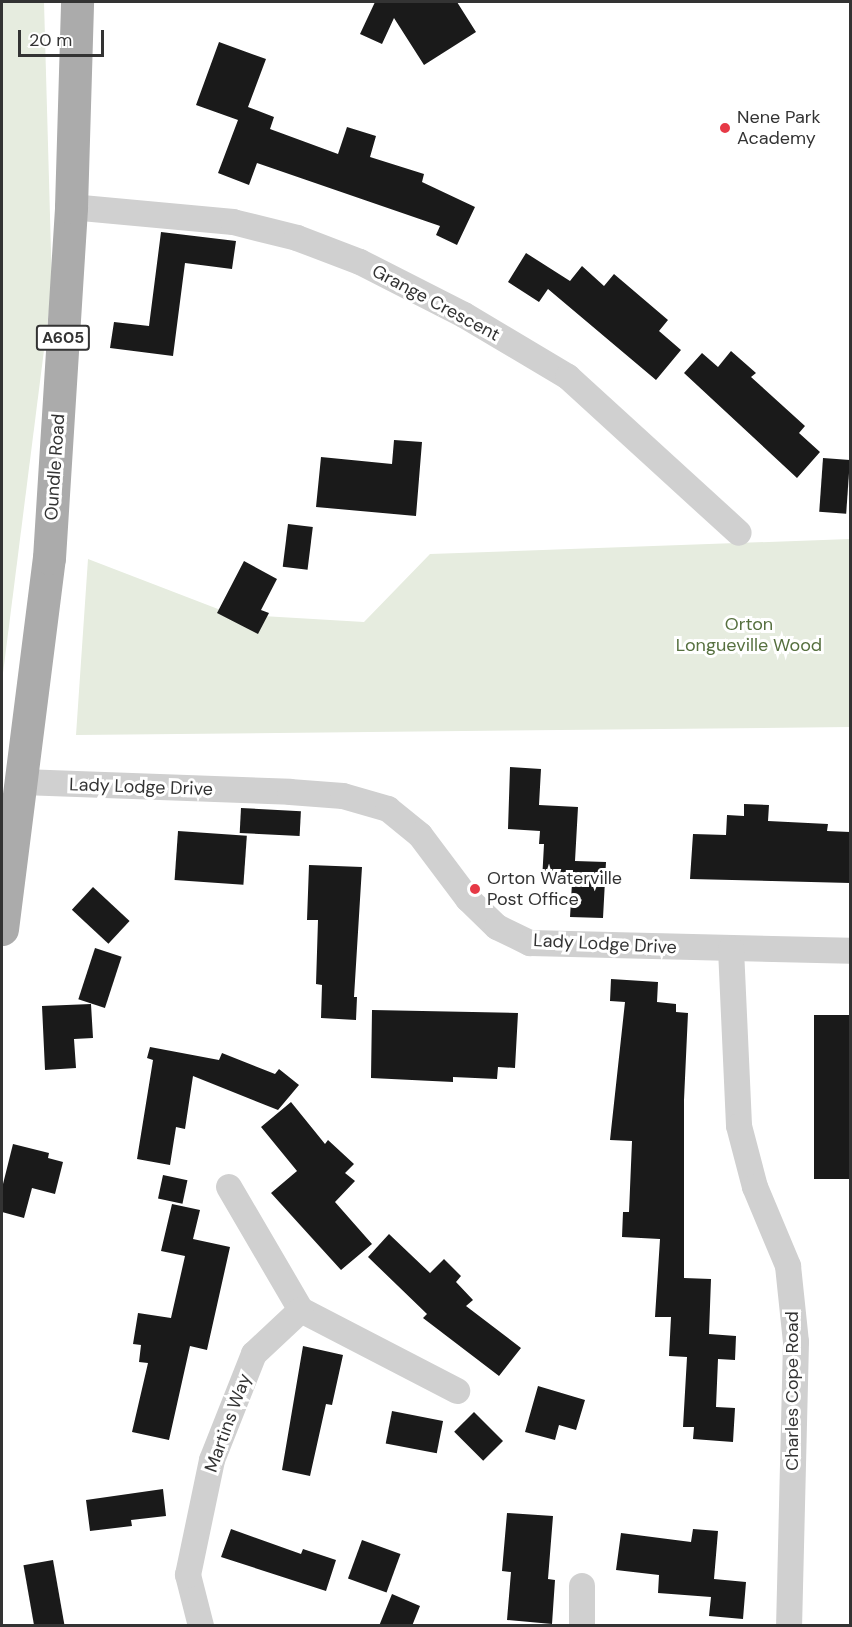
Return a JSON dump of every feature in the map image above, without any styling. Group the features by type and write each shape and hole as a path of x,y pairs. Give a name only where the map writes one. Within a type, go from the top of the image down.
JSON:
{"main road":[{"name":"Oundle Road","path":"2,929 49,558 71,207 77,2"}],"street":[{"name":"Grange Crescent","path":"71,207 233,222 297,238 360,262 464,315 568,377 739,533"},
{"name":"Lady Lodge Drive","path":"22,782 343,796 388,809 420,835 468,899 497,927 530,943 731,950 850,951"},
{"name":"Charles Cope Road","path":"731,950 739,1126 755,1187 788,1266 795,1342 789,1626"},
{"path":"229,1187 301,1310 457,1391"},
{"name":"Martins Way","path":"201,1626 188,1575 212,1460 254,1354 301,1310"},
{"path":"582,1586 582,1626"}],"green space":[{"path":"2,2 44,2 52,287 2,681"},
{"name":"Orton Longueville Wood","path":"850,539 850,727 76,735 88,559 231,614 364,622 430,554"}],"building":[{"path":"375,2 457,2 476,32 424,65 394,18 382,44 360,34"},
{"path":"219,42 266,59 248,107 274,117 270,129 338,154 347,127 376,136 370,157 424,174 422,182 475,207 457,245 436,235 440,226 257,163 249,185 218,173 238,120 196,105"},
{"path":"161,232 236,241 232,269 185,263 173,356 110,348 114,322 149,326"},
{"path":"526,253 570,281 582,266 604,286 614,274 668,320 659,331 681,350 656,380 548,289 539,302 508,282"},
{"path":"731,351 756,373 751,377 805,426 799,433 820,452 797,478 684,373 702,353 718,367"},
{"path":"394,440 422,442 416,516 316,507 321,457 392,464"},
{"path":"823,458 850,460 846,514 819,512"},
{"path":"288,524 313,527 308,570 283,567"},
{"path":"244,561 277,579 261,610 269,613 258,634 217,613"},
{"path":"510,767 541,769 539,805 578,807 575,861 606,862 603,918 570,917 572,883 542,881 544,844 539,844 540,831 508,829"},
{"path":"744,804 769,805 768,821 828,824 827,831 850,832 850,883 690,879 693,834 726,835 727,815 744,816"},
{"path":"241,808 301,811 300,836 240,833"},
{"path":"178,831 247,836 243,885 175,880"},
{"path":"309,865 362,867 354,997 357,997 356,1020 321,1018 322,985 316,984 318,920 307,920"},
{"path":"93,887 130,921 108,944 72,910"},
{"path":"95,948 122,957 105,1008 78,999"},
{"path":"611,979 658,982 657,1002 676,1004 676,1012 688,1013 684,1100 684,1278 711,1279 709,1334 736,1336 735,1360 718,1359 716,1407 735,1408 733,1442 693,1439 694,1427 683,1427 687,1357 669,1356 671,1317 655,1317 660,1239 622,1237 623,1212 629,1212 632,1141 610,1140 625,1002 610,1001"},
{"path":"91,1004 93,1038 74,1039 76,1068 45,1070 42,1006"},
{"path":"372,1010 518,1013 515,1068 498,1067 497,1079 453,1077 453,1082 371,1078"},
{"path":"814,1015 850,1015 850,1179 814,1179"},
{"path":"150,1047 219,1060 222,1053 275,1074 279,1069 299,1085 278,1110 193,1076 185,1129 176,1127 170,1165 137,1159 153,1060 147,1058"},
{"path":"291,1102 325,1144 328,1140 354,1164 345,1173 355,1181 335,1202 372,1244 341,1270 271,1193 297,1171 261,1127"},
{"path":"13,1144 49,1153 48,1158 63,1162 55,1194 32,1188 24,1218 2,1212 2,1188"},
{"path":"163,1175 187,1180 182,1204 158,1198"},
{"path":"172,1204 200,1210 193,1239 230,1247 207,1350 190,1346 169,1440 132,1432 148,1363 139,1362 141,1345 133,1344 138,1313 171,1318 185,1256 161,1251"},
{"path":"389,1234 430,1273 444,1259 461,1276 456,1282 473,1300 466,1306 521,1348 499,1376 423,1318 427,1314 368,1257"},
{"path":"303,1346 343,1355 332,1405 326,1404 310,1476 282,1470"},
{"path":"538,1386 585,1400 576,1430 559,1425 555,1440 525,1432"},
{"path":"392,1411 443,1421 437,1453 386,1443"},
{"path":"474,1412 503,1441 483,1461 454,1432"},
{"path":"163,1489 166,1516 131,1520 132,1526 90,1531 86,1500"},
{"path":"507,1513 553,1516 548,1579 555,1580 552,1624 507,1620 511,1572 502,1571"},
{"path":"231,1529 301,1554 303,1549 336,1560 326,1591 221,1557"},
{"path":"693,1529 718,1531 714,1579 746,1582 743,1619 709,1616 711,1597 658,1593 659,1575 616,1570 621,1533 691,1542"},
{"path":"362,1540 401,1554 387,1593 348,1579"},
{"path":"53,1560 65,1626 34,1626 23,1565"},
{"path":"392,1594 420,1606 412,1626 379,1626"}],"place":[{"name":"Nene Park Academy","path":"725,128"},
{"name":"Orton Waterville Post Office","path":"475,889"}]}
